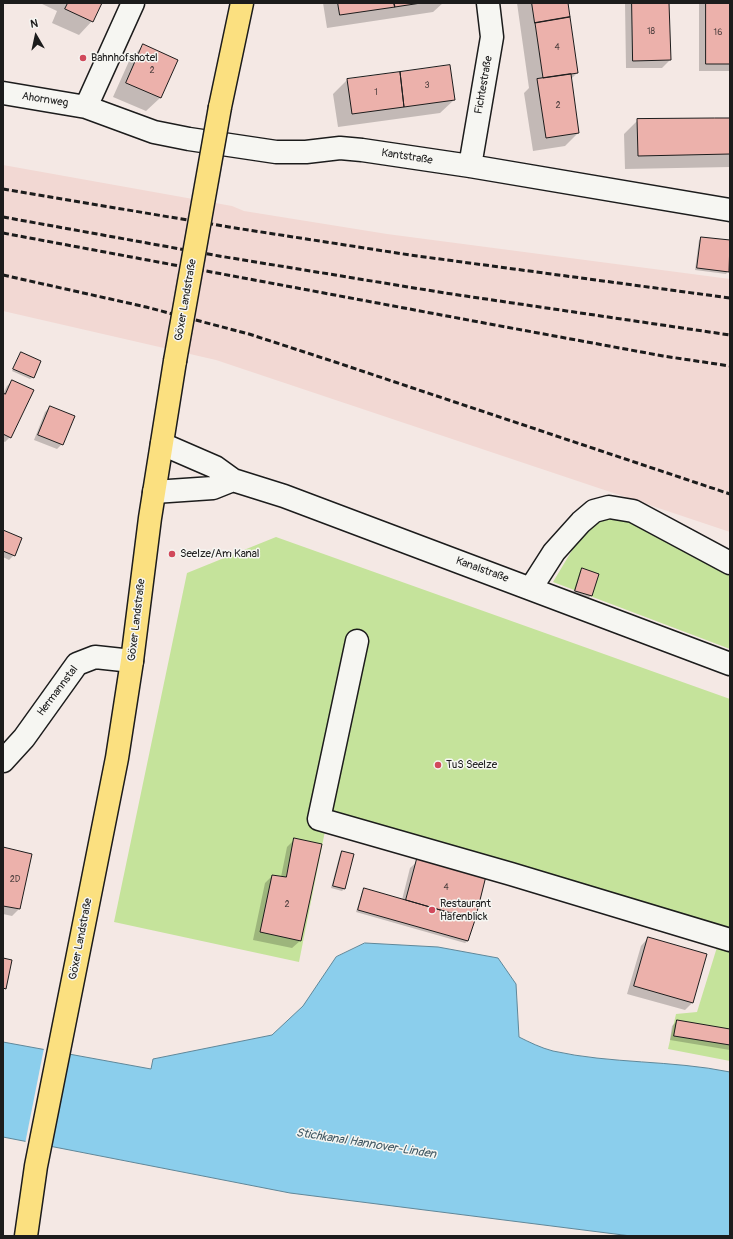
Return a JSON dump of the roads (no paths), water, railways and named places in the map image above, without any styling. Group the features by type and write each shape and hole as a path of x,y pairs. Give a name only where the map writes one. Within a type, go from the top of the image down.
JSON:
{"main road":[{"name":"Göxer Landstraße","path":"26,1236 36,1166 61,1034 117,758 132,661 145,552 175,361 220,107 242,3"}],"street":[{"path":"86,107 133,3"},
{"name":"Fichtestraße","path":"470,166 492,37 488,3"},
{"name":"Ahornweg","path":"3,93 86,107"},
{"name":"Kantstraße","path":"86,107 154,132 213,143 276,152 306,152 340,148 470,166 730,210"},
{"name":"Kanalstraße","path":"162,444 215,467 233,480 284,496 730,664"},
{"path":"154,492 213,488 233,480"},
{"path":"531,588 554,552 581,522 594,511 609,507 633,511 730,563"},
{"path":"357,641 319,819 511,874 730,940"},
{"name":"Hermannstal","path":"3,761 24,738 77,664 95,657 132,661"}],"water":[{"name":"Stichkanal Hannover-Linden","path":"365,943 438,947 498,958 516,984 519,1037 544,1048 553,1051 597,1058 686,1065 730,1072 730,1236 631,1236 290,1193 3,1137 3,1042 151,1069 153,1059 272,1035 303,1006 336,957"}],"railway":[{"path":"3,189 229,227 410,255 730,298"},
{"path":"3,217 219,256 445,293 730,335"},
{"path":"3,233 663,356 730,366"},
{"path":"3,275 146,307 249,334 730,494"}],"place":[{"name":"Bahnhofshotel","path":"83,58"},
{"name":"Seelze/Am Kanal","path":"172,554"},
{"name":"TuS Seelze","path":"438,765"},
{"name":"Restaurant Hafenblick","path":"432,910"}]}
